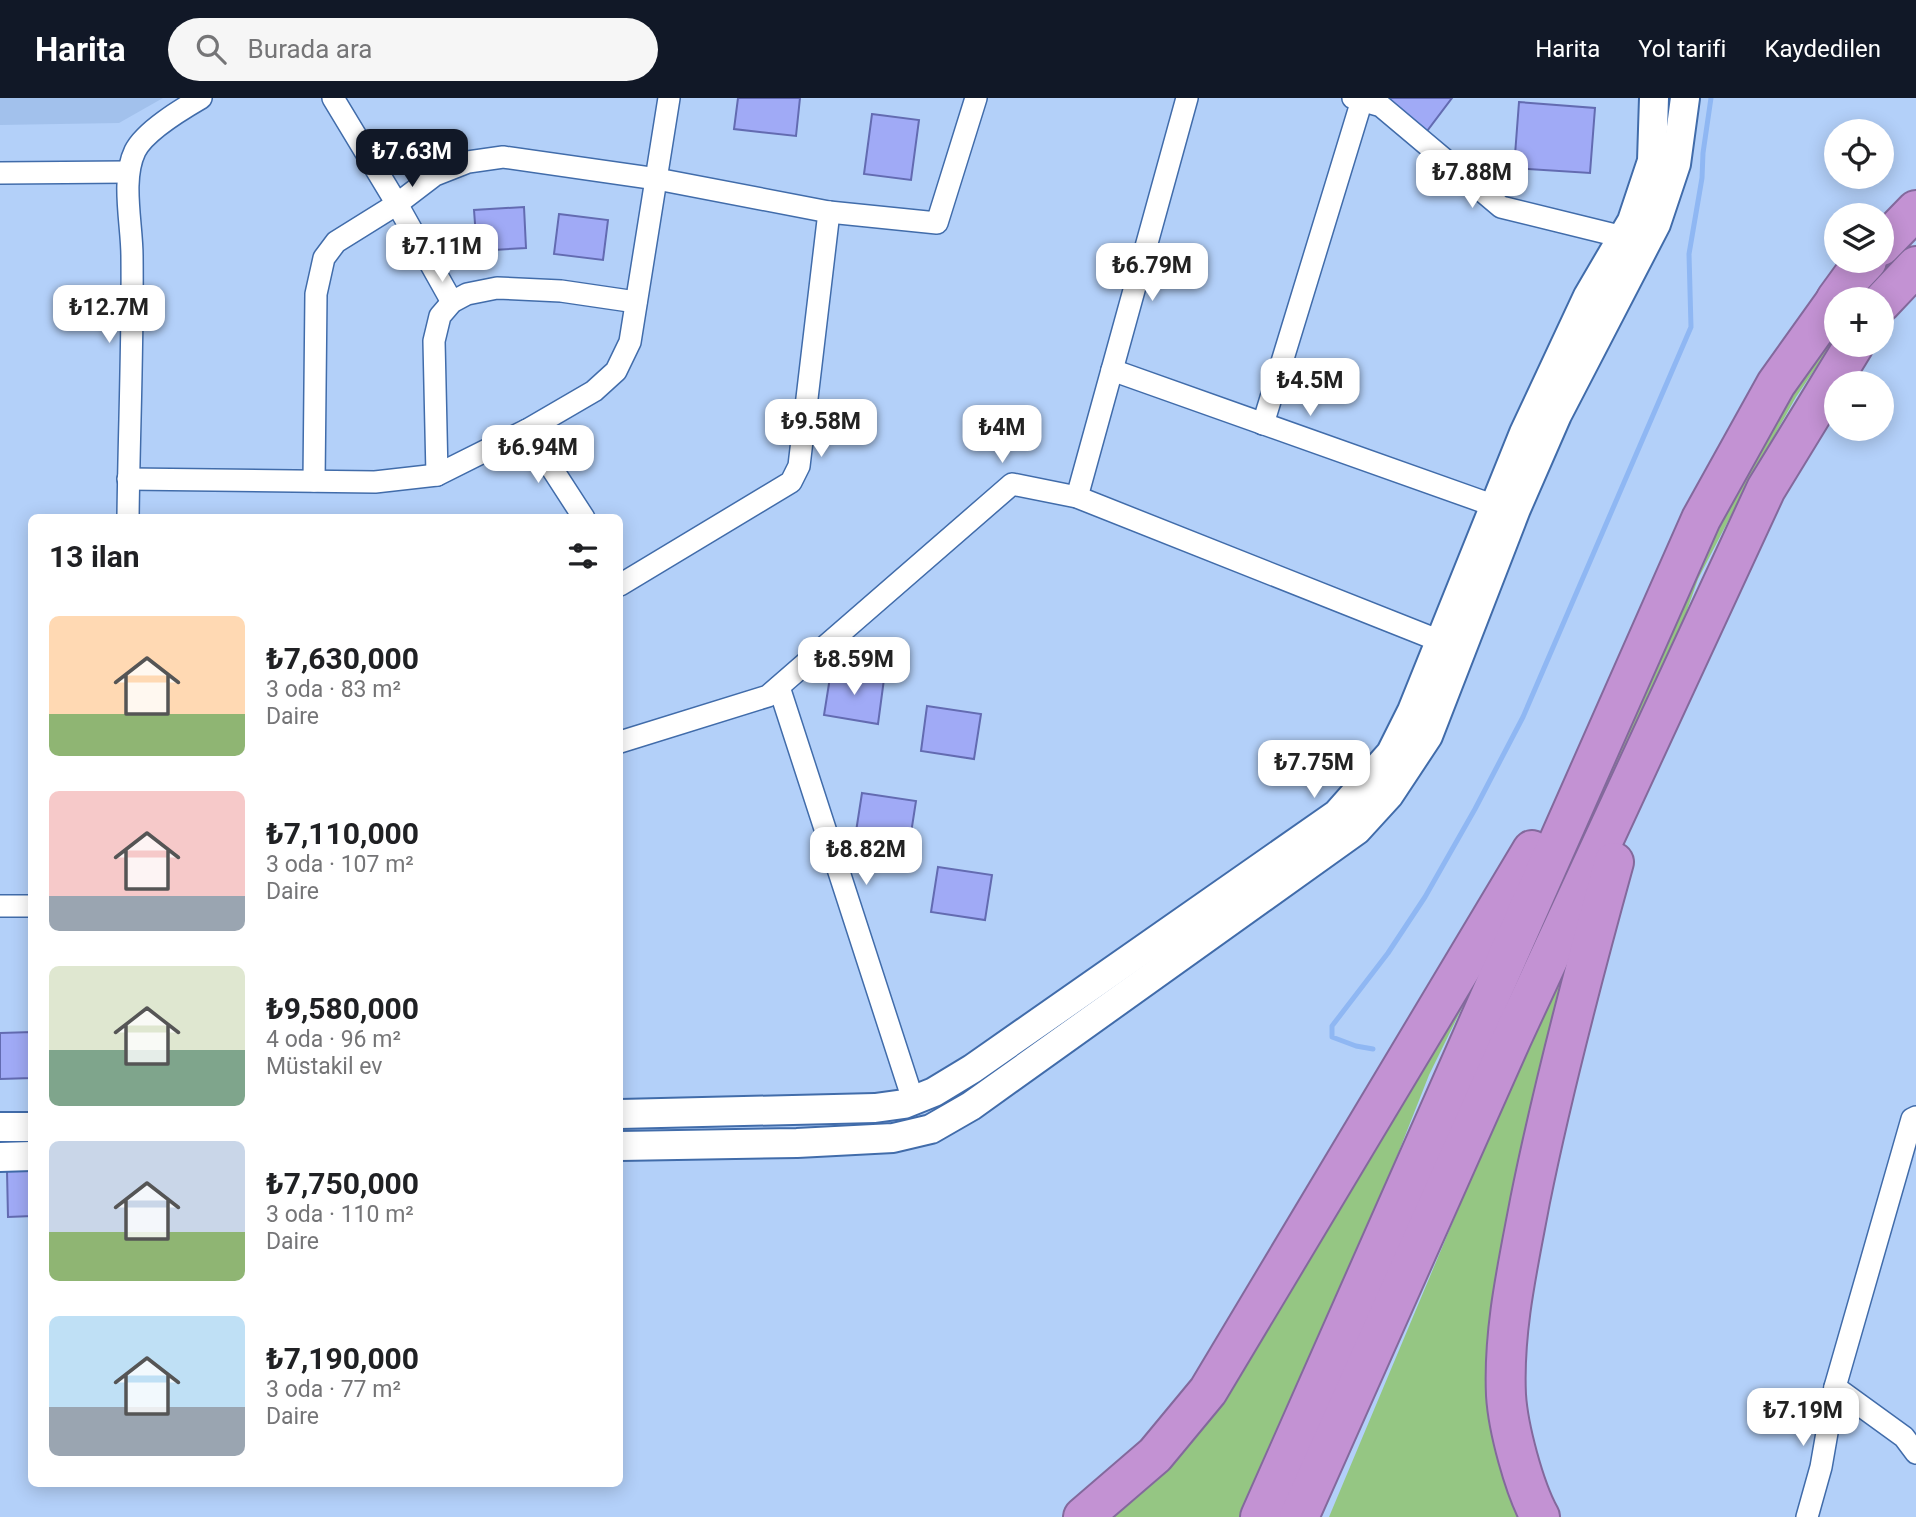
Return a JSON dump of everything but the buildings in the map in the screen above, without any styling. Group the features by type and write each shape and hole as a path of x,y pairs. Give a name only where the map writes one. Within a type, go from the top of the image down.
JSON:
{"highway":[{"path":"1894,232 1916,209"},
{"path":"1894,289 1916,266"},
{"path":"1845,287 1856,273"},
{"path":"1260,1517 1702,519 1776,384 1824,316"},
{"path":"1299,1517 1512,1038 1766,489 1847,357"},
{"path":"1540,1517 1516,1450 1506,1397 1507,1341 1516,1274 1542,1141 1579,988 1622,830 1672,691"},
{"path":"1083,1517 1155,1455 1208,1391 1618,708"}],"street":[{"path":"334,98 452,302"},
{"path":"128,479 375,482 437,475 527,430 594,391 616,370 630,342 669,98"},
{"path":"314,481 316,294 324,258 336,242 397,204 435,175 468,162 503,157 657,179 829,212 937,223 976,98"},
{"path":"1077,497 1187,98"},
{"path":"623,1114 875,1108 904,1104 934,1092 972,1069 1337,814 1391,753 1412,711 1524,433 1588,296 1632,221 1652,161 1654,98"},
{"path":"623,1146 797,1143 893,1138 931,1129 971,1106 1357,830 1389,794 1429,736 1516,509 1557,415 1656,224 1676,164 1685,98"},
{"path":"128,514 132,256 128,172 139,143 196,99"},
{"path":"1263,424 1357,99 1381,106 1501,207 1623,237"},
{"path":"0,173 128,172"},
{"path":"623,579 791,482 799,466 829,212"},
{"path":"437,475 434,341 440,316 452,302 467,295 497,288 561,291 636,302"},
{"path":"1112,370 1495,506"},
{"path":"527,430 581,514"},
{"path":"623,741 768,696 1012,484 1077,497 1440,642"},
{"path":"779,687 913,1100"},
{"path":"0,906 28,906"},
{"path":"1807,1517 1821,1467 1836,1387 1912,1119 1916,1117"},
{"path":"0,1127 28,1127"},
{"path":"0,1157 28,1156"},
{"path":"1836,1387 1904,1437 1916,1453"}],"shaded area":[{"path":"0,98 163,98 119,123 0,125"}],"green space":[{"path":"1824,341 1824,356 1796,397 1698,579 1668,664 1293,1476 1689,584 1762,441"},
{"path":"1577,926 1519,1164 1486,1373 1503,1458 1524,1517 1329,1517"},
{"path":"1492,947 1429,1075 1373,1217 1243,1517 1103,1517"}],"waterway":[{"path":"1373,1049 1332,1037 1332,1026 1388,953 1425,897 1523,717 1691,327 1689,254 1702,178 1711,98"}]}
